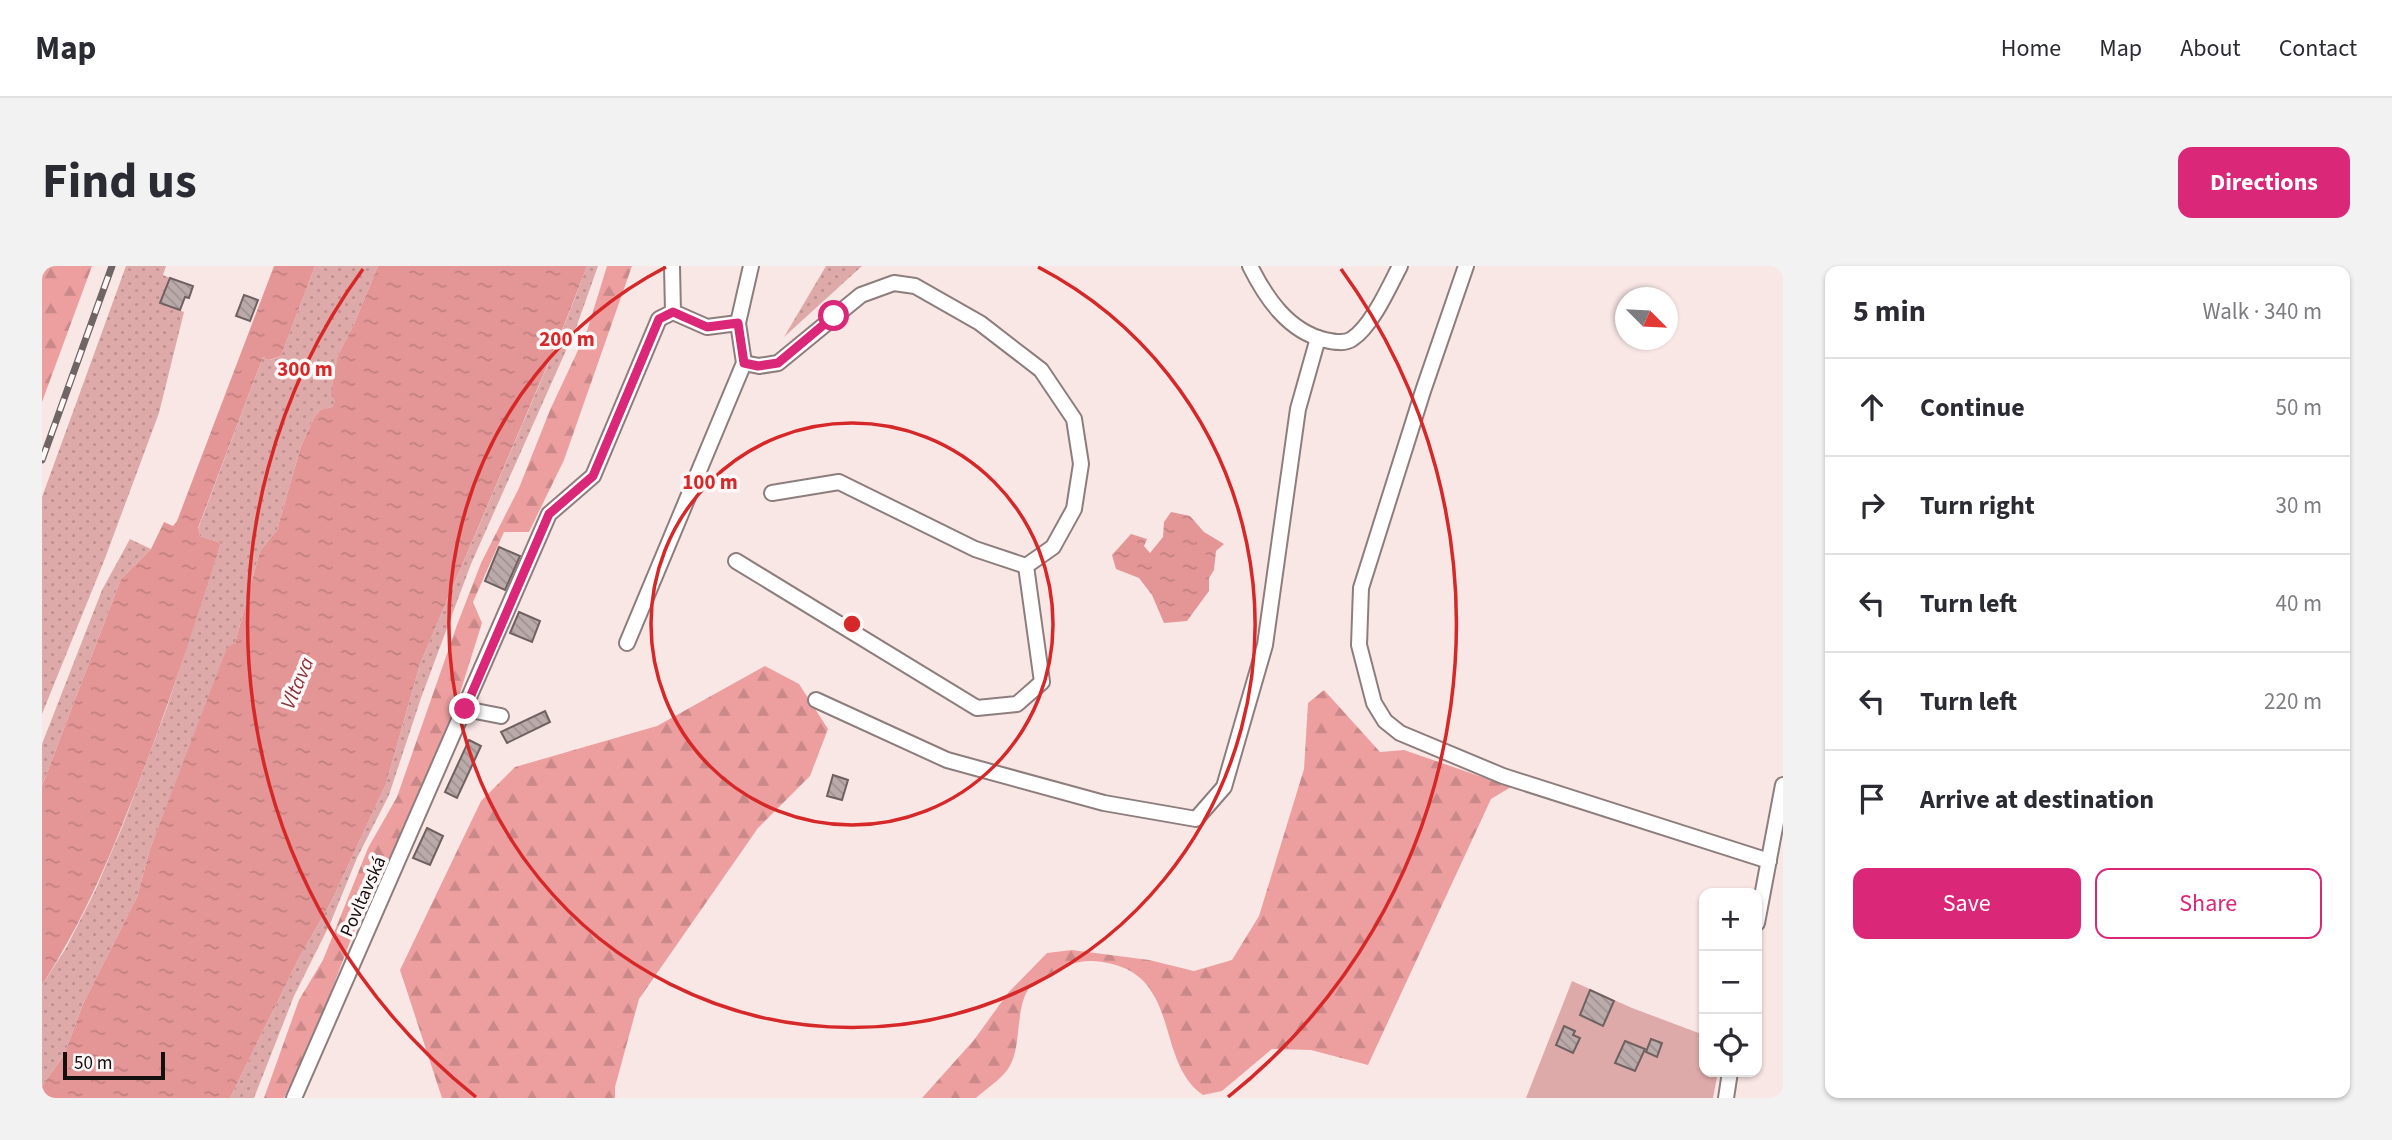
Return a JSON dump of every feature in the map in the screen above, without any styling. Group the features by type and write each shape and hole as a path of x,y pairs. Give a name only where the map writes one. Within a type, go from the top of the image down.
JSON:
{"street":[{"path":"672,266 673,312 707,327 738,323"},
{"path":"626,643 744,363 738,323 751,266"},
{"path":"1250,266 1264,294 1289,323 1318,338 1335,343 1351,340 1370,320 1400,266"},
{"path":"1466,266 1418,404 1361,588 1359,645 1374,703 1385,721 1400,733 1503,776 1769,861"},
{"path":"744,363 758,366 778,363 861,295 894,283 915,286 980,323 1041,370 1074,419 1081,464 1074,509 1053,547 1026,566"},
{"name":"Povltavská","path":"294,1098 549,514 593,476 659,319 673,312"},
{"path":"816,701 947,760 1104,803 1196,820 1224,787 1265,645 1298,409 1318,338"},
{"path":"772,493 839,482 975,550 1026,566"},
{"path":"736,561 977,708 1017,704 1042,682 1026,566"},
{"path":"465,709 501,716"},
{"path":"1762,897 1783,785"},
{"path":"1726,1098 1729,1077"}],"shaded area":[{"path":"126,266 166,266 163,275 170,278 160,303 184,312 159,413 104,561 42,714 42,497"},
{"path":"315,266 378,266 338,355 335,401 332,407 320,410 314,418 301,446 277,530 260,551 235,643 150,849 137,897 83,1004 64,1055 42,1086 42,985 66,948 95,891 123,825 166,710 221,543 200,536 198,529 263,357 270,360 281,356"},
{"path":"587,266 598,266 576,328 471,564 421,698 389,795 294,996 254,1098 230,1098 299,958 332,900 386,784 420,664 561,334"},
{"path":"826,266 862,266 784,337"},
{"path":"130,539 151,549 121,579 42,786 42,744 102,590"},
{"path":"1572,981 1632,1008 1699,1033 1699,1077 1717,1077 1713,1098 1526,1098"}],"green space":[{"path":"42,266 92,266 42,402"},
{"path":"607,266 632,266 564,460 529,532 504,532 473,602 482,623 453,715 406,824 353,934 315,1034 284,1098 264,1098 299,1000 323,960 368,848 397,797 481,563 519,488 550,410 587,331"},
{"path":"765,666 799,684 828,729 810,776 758,828 639,999 615,1087 615,1098 442,1098 400,970 481,801 515,767 657,726"},
{"path":"1324,690 1380,752 1404,750 1511,787 1491,799 1368,1065 1311,1050 1272,1049 1222,1091 1203,1095 1187,1079 1177,1060 1155,997 1142,980 1122,967 1087,961 1067,966 1030,987 1022,1005 1013,1060 1005,1073 993,1084 976,1098 922,1098 974,1040 1008,993 1047,953 1072,950 1149,960 1194,971 1232,960 1259,916 1304,769 1308,703"}],"water":[{"path":"274,266 315,266 281,356 269,360 263,357 198,528 200,536 221,543 142,774 98,882 72,935 42,985 42,786 121,579 151,549 164,522 173,526 177,521"},
{"name":"Vltava","path":"378,266 587,266 420,664 386,784 332,900 299,958 230,1098 42,1098 42,1086 64,1055 83,1004 137,897 150,849 227,648 235,643 260,551 277,530 301,446 314,418 320,410 332,407 335,401 331,395 338,355"},
{"path":"1171,512 1190,516 1204,532 1224,544 1216,551 1214,570 1209,578 1209,591 1187,621 1164,623 1152,595 1139,578 1116,569 1112,555 1131,534 1147,539 1144,546 1150,553 1163,537 1164,522"}],"building":[{"path":"170,278 193,286 189,298 185,297 180,310 160,303"},
{"path":"244,295 258,300 250,321 236,316"},
{"path":"499,547 520,556 505,590 485,581"},
{"path":"519,612 540,621 532,642 510,633"},
{"path":"545,711 550,722 507,743 501,732"},
{"path":"469,740 481,746 457,798 445,792"},
{"path":"833,775 848,780 842,800 827,796"},
{"path":"427,828 443,836 430,865 413,858"},
{"path":"1590,990 1614,1001 1603,1026 1580,1015"},
{"path":"1564,1026 1575,1031 1573,1035 1580,1038 1573,1053 1556,1045"},
{"path":"1651,1039 1662,1043 1657,1057 1646,1052"},
{"path":"1625,1041 1645,1049 1635,1071 1615,1063"}],"railway":[{"path":"42,460 112,266"}],"route":[{"path":"465,709 549,514 593,476 659,319 673,312 707,327 738,323 744,363 758,366 778,363 834,316"}]}
